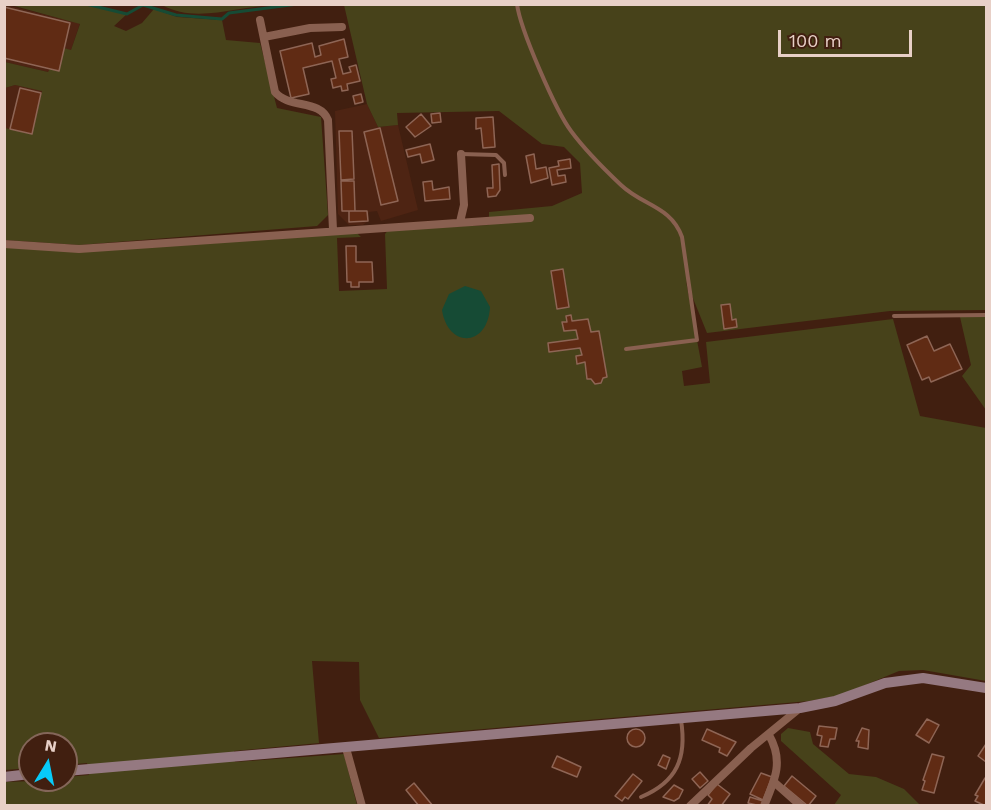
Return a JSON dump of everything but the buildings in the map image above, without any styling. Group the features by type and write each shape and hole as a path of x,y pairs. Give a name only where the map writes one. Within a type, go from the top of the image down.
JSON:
{"main road":[{"path":"78,770 800,708 835,701 885,683 923,678 987,688"}],"street":[{"path":"260,20 275,92 282,100 319,108 326,113 333,230"},
{"path":"264,37 310,28 342,27"},
{"path":"460,222 464,205 461,154"},
{"path":"4,244 80,249 530,218"},
{"path":"690,806 800,708"},
{"path":"764,806 774,782 778,757 768,735"},
{"path":"346,748 362,806"},
{"path":"774,782 801,806"}],"lane":[{"path":"517,4 539,66 570,130 623,187 668,214 677,224 682,237 697,340 627,349"},
{"path":"461,154 487,152 496,155 504,163 505,175"},
{"path":"894,316 987,315"},
{"path":"641,797 657,791 671,780 676,771 683,736 681,719"}],"shaded area":[{"path":"5,5 80,23 71,50 65,49 59,71 48,72 5,62"},
{"path":"11,5 87,5 127,14 114,26 126,31 142,23 154,9 177,17 222,20 226,40 260,43 277,108 321,117 328,215 317,226 79,245 5,240 5,128 32,134 42,91 15,85 5,88 5,62 48,72 64,48 71,50 80,24"},
{"path":"162,5 275,5 203,14 175,10"},
{"path":"344,5 986,5 986,310 890,311 707,333 686,281 702,367 682,371 684,386 710,383 706,342 893,319 920,416 986,428 986,681 923,670 899,671 841,695 809,701 379,738 360,700 359,662 312,661 319,743 234,751 235,762 344,754 357,805 5,805 5,782 18,782 18,792 78,792 78,776 89,775 87,763 78,764 78,732 18,732 18,769 5,770 4,247 80,252 356,232 361,237 337,238 339,291 387,289 385,234 389,229 489,225 489,212 552,206 582,193 580,163 564,147 542,144 499,111 397,113 398,125 378,127 367,104"},
{"path":"15,85 42,90 32,134 5,128 5,88"},
{"path":"367,104 378,127 398,125 418,210 381,221 377,211 369,212 368,221 363,225 349,225 338,214 335,111"},
{"path":"465,286 481,291 490,307 488,320 482,330 476,336 468,338 459,337 452,332 442,310 449,294"},
{"path":"986,316 986,410 962,376 971,365 960,317"},
{"path":"788,728 810,732 813,744 849,774 876,777 904,789 920,805 834,805 841,795 781,741 781,734"}],"waterway":[{"path":"86,4 127,14 143,5 176,15 222,19 229,13 298,4"}]}
